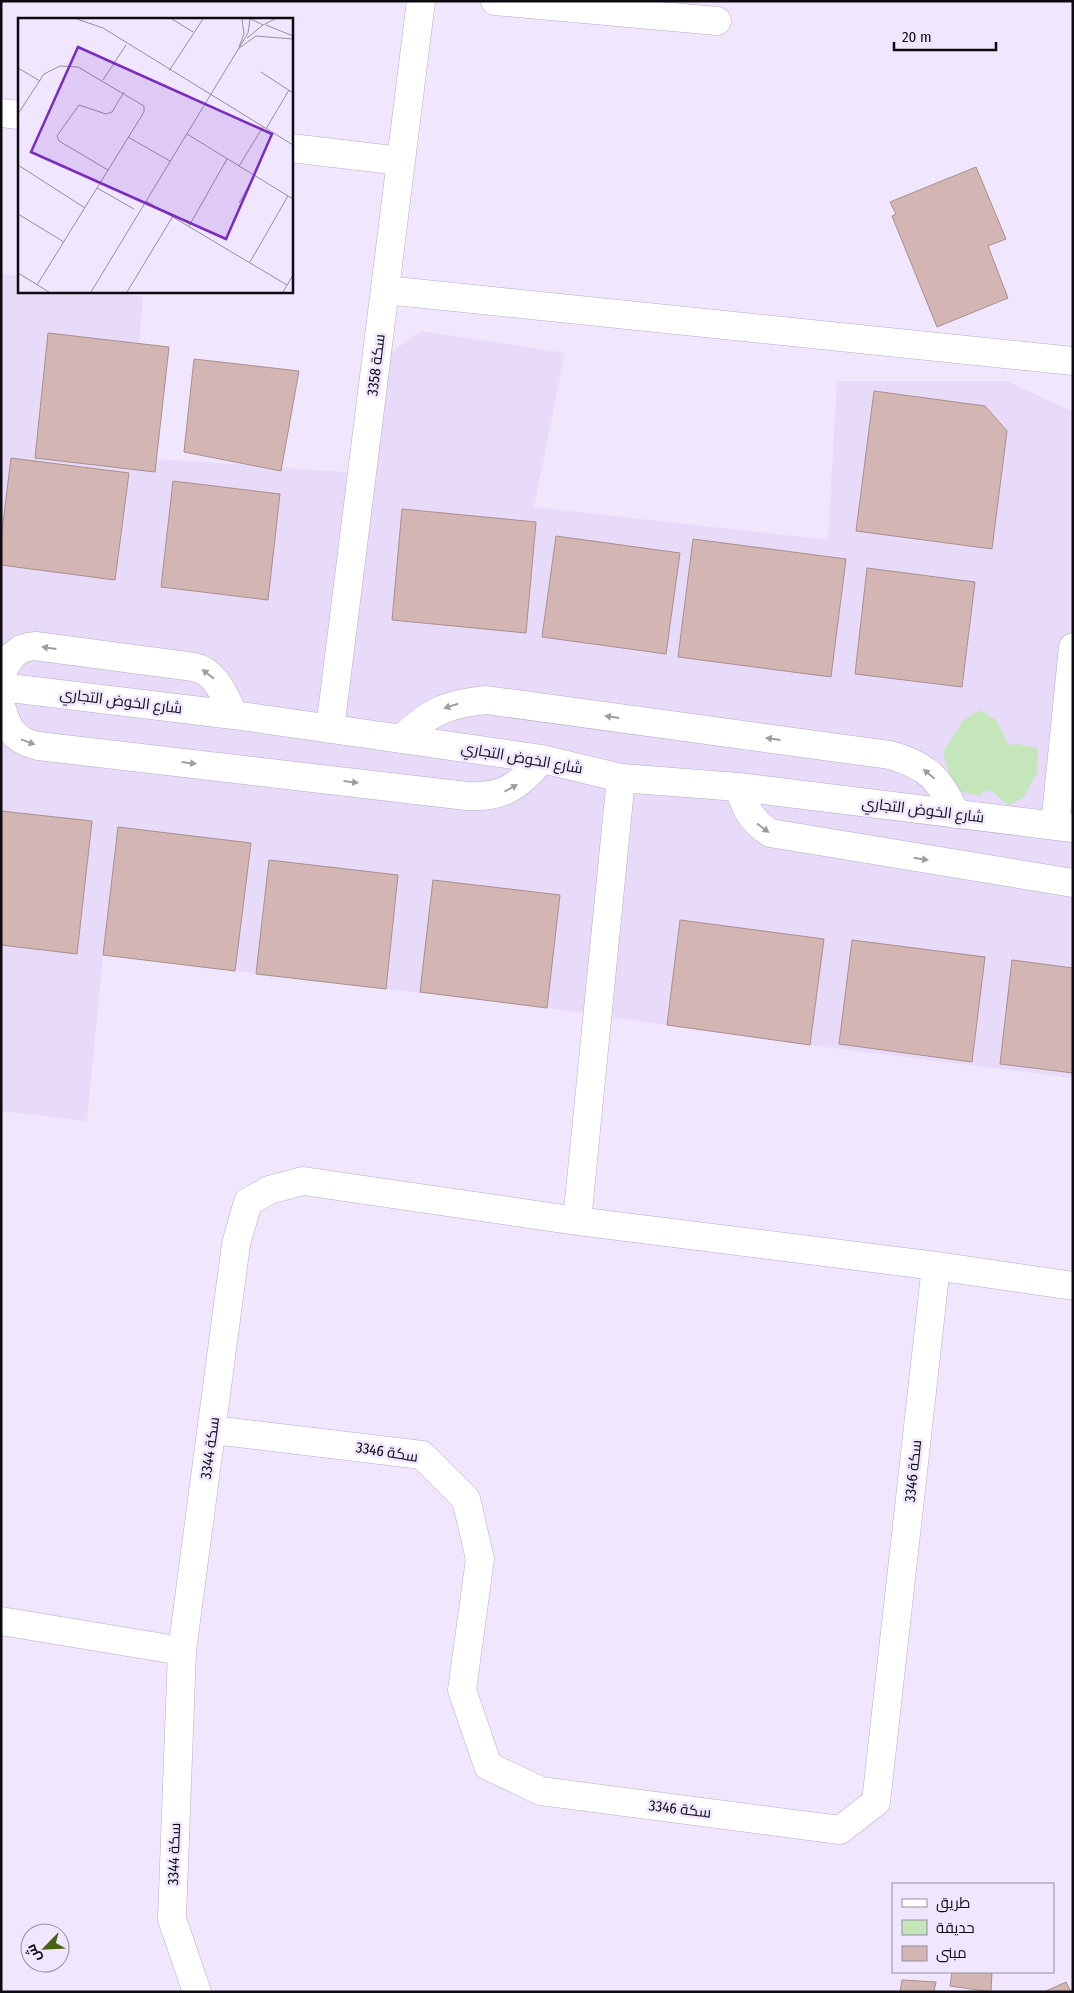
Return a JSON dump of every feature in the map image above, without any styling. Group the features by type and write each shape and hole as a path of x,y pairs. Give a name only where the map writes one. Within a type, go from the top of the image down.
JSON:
{"street":[{"name":"سكة 3358","path":"330,729 421,1"},
{"path":"495,1 717,21"},
{"path":"1,113 18,115"},
{"path":"292,148 401,161"},
{"path":"386,290 1073,360"},
{"path":"1,675 13,654 19,649 35,646 194,667 209,673 215,679 234,715"},
{"path":"1064,827 1073,647"},
{"name":"شارع الخوض التجاري","path":"1,687 234,715 542,758 621,778 738,787 1064,827"},
{"path":"402,738 419,722 440,709 462,702 486,700 890,755 913,762 931,774 946,793 956,814"},
{"path":"1,706 8,725 15,736 25,743 38,746 467,796 483,797 515,786 528,776 542,758"},
{"path":"621,778 577,1221 936,1266 1073,1286"},
{"path":"738,787 750,816 759,826 770,833 1073,884"},
{"name":"سكة 3344","path":"197,1992 172,1919 182,1651 213,1430 236,1244 248,1202 269,1190 303,1181 577,1221"},
{"name":"سكة 3346","path":"213,1430 422,1455 466,1498 480,1559 462,1690 488,1766 541,1791 840,1830 876,1802 936,1266"},
{"path":"1,1621 182,1651"}],"shaded area":[{"path":"1,274 18,276 18,292 116,292 143,297 129,457 373,474 386,356 421,331 565,353 534,507 828,540 837,381 1007,381 1073,412 1073,1078 810,1045 547,1008 103,955 87,1121 1,1111"}],"green space":[{"path":"980,710 996,720 1009,745 1017,744 1038,748 1037,773 1023,798 1008,805 990,790 981,793 982,795 980,796 958,791 950,776 943,752 963,721"}],"building":[{"path":"976,167 1006,239 988,246 1008,298 937,327 892,216 896,214 890,202"},
{"path":"48,333 169,347 155,472 35,458"},
{"path":"194,359 299,371 281,471 184,452"},
{"path":"874,391 985,406 1007,431 992,549 856,531"},
{"path":"11,458 129,473 115,580 1,565 1,539"},
{"path":"173,481 280,494 268,600 161,587"},
{"path":"402,509 536,522 526,633 392,620"},
{"path":"556,536 680,553 666,654 542,637"},
{"path":"693,539 846,559 831,677 678,657"},
{"path":"867,568 975,582 962,687 855,674"},
{"path":"1,811 92,821 77,954 1,945"},
{"path":"118,827 251,843 235,971 103,955"},
{"path":"269,860 398,875 386,989 256,974"},
{"path":"433,880 560,895 547,1008 420,992"},
{"path":"680,920 824,939 810,1045 667,1025"},
{"path":"852,940 985,957 972,1062 839,1044"},
{"path":"1012,960 1073,968 1073,1073 1000,1064"},
{"path":"952,1973 992,1973 991,1992 950,1986"},
{"path":"902,1980 936,1982 934,1992 900,1992"},
{"path":"1066,1982 1071,1992 1044,1992"}]}
